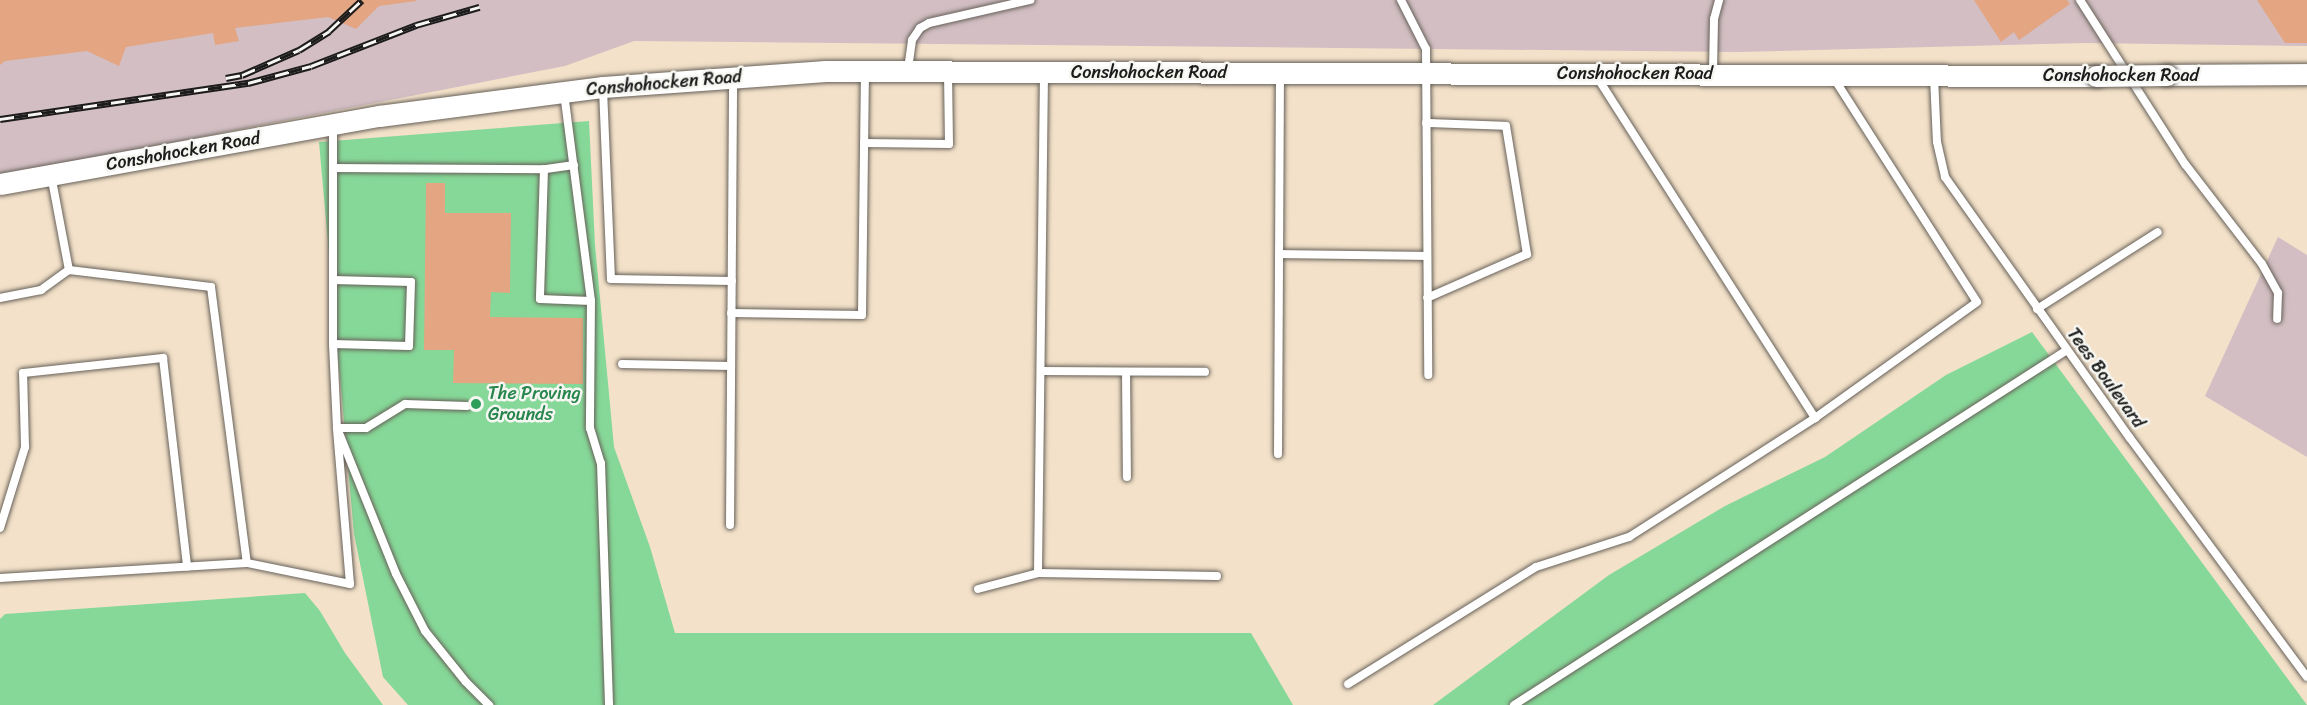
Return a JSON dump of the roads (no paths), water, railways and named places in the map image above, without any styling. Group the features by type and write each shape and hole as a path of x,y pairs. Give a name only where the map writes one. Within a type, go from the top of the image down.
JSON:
{"main road":[{"name":"Conshohocken Road","path":"0,184 378,116 603,87 825,70 1595,74 1713,72 1831,75 2307,74"}],"lane":[{"path":"908,71 912,40 920,28 929,23 1030,0"},
{"path":"1401,0 1426,49 1428,375"},
{"path":"1713,72 1714,19 1719,0"},
{"path":"2080,0 2185,164 2262,264 2278,293 2277,319"},
{"path":"732,313 862,315 865,71"},
{"path":"864,143 948,144 948,71"},
{"path":"1038,573 1044,71"},
{"path":"1278,454 1280,72"},
{"path":"1595,74 1815,418"},
{"path":"1348,684 1536,567 1629,537 1815,418 1977,302 1831,75"},
{"name":"Tees Boulevard","path":"1934,75 1937,142 1945,177 2037,309 2307,677"},
{"path":"730,525 733,77"},
{"path":"603,87 611,279 732,281"},
{"path":"564,92 591,301 590,428 602,463 609,705"},
{"path":"1426,123 1506,126 1527,254 1427,298"},
{"path":"0,578 247,563 350,584 333,344 333,124"},
{"path":"333,168 544,169 574,165"},
{"path":"544,169 540,299 591,301"},
{"path":"51,175 69,270"},
{"path":"2037,309 2158,232"},
{"path":"1279,254 1427,256"},
{"path":"0,298 41,290 69,270 212,287 247,563"},
{"path":"333,280 411,282 409,346 333,344"},
{"path":"1514,705 2067,350"},
{"path":"0,528 25,447 23,373 163,358 187,567"},
{"path":"622,364 731,366"},
{"path":"1041,371 1204,372"},
{"path":"1126,372 1127,477"},
{"path":"338,428 366,428 405,404 467,406"},
{"path":"338,428 396,574 425,631 466,682 489,705"},
{"path":"978,589 1038,573 1217,576"}],"railway":[{"path":"226,78 242,75 299,50 329,31 362,0"},
{"path":"0,119 248,83 311,66 416,25 479,7"}],"place":[{"name":"The Proving Grounds","path":"476,404"}]}
